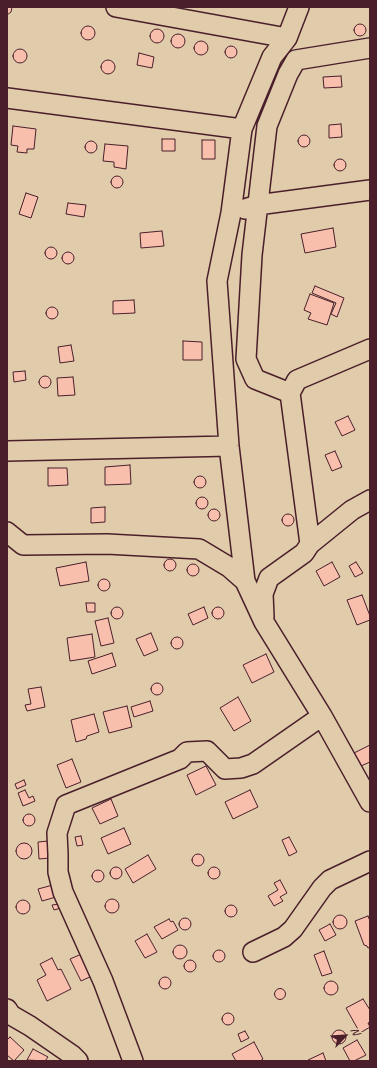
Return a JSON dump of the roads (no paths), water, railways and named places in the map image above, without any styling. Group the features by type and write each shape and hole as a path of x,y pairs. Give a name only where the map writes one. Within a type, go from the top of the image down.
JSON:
{"street":[{"path":"116,7 287,38"},
{"path":"299,7 287,38 272,57 242,129 231,213 217,280 229,446 245,581 264,622 322,716 369,798"},
{"path":"290,393 255,379 246,359 252,255 267,126 288,74 296,60 370,48"},
{"path":"7,98 242,129"},
{"path":"231,213 257,205 370,190"},
{"path":"310,544 290,393 297,380 370,349"},
{"path":"7,451 229,446"},
{"path":"264,622 263,594 268,578 304,553 310,544 352,510 370,500"},
{"path":"7,532 23,545 108,544 199,549 229,567 245,581"},
{"path":"131,1059 103,981 63,892 58,872 57,833 66,805 180,759 187,752 208,751 225,769 241,768 253,764 322,716"},
{"path":"253,952 284,937 293,929 322,888 330,880 370,861"},
{"path":"7,1009 11,1015 30,1026 72,1055 78,1061"}]}
